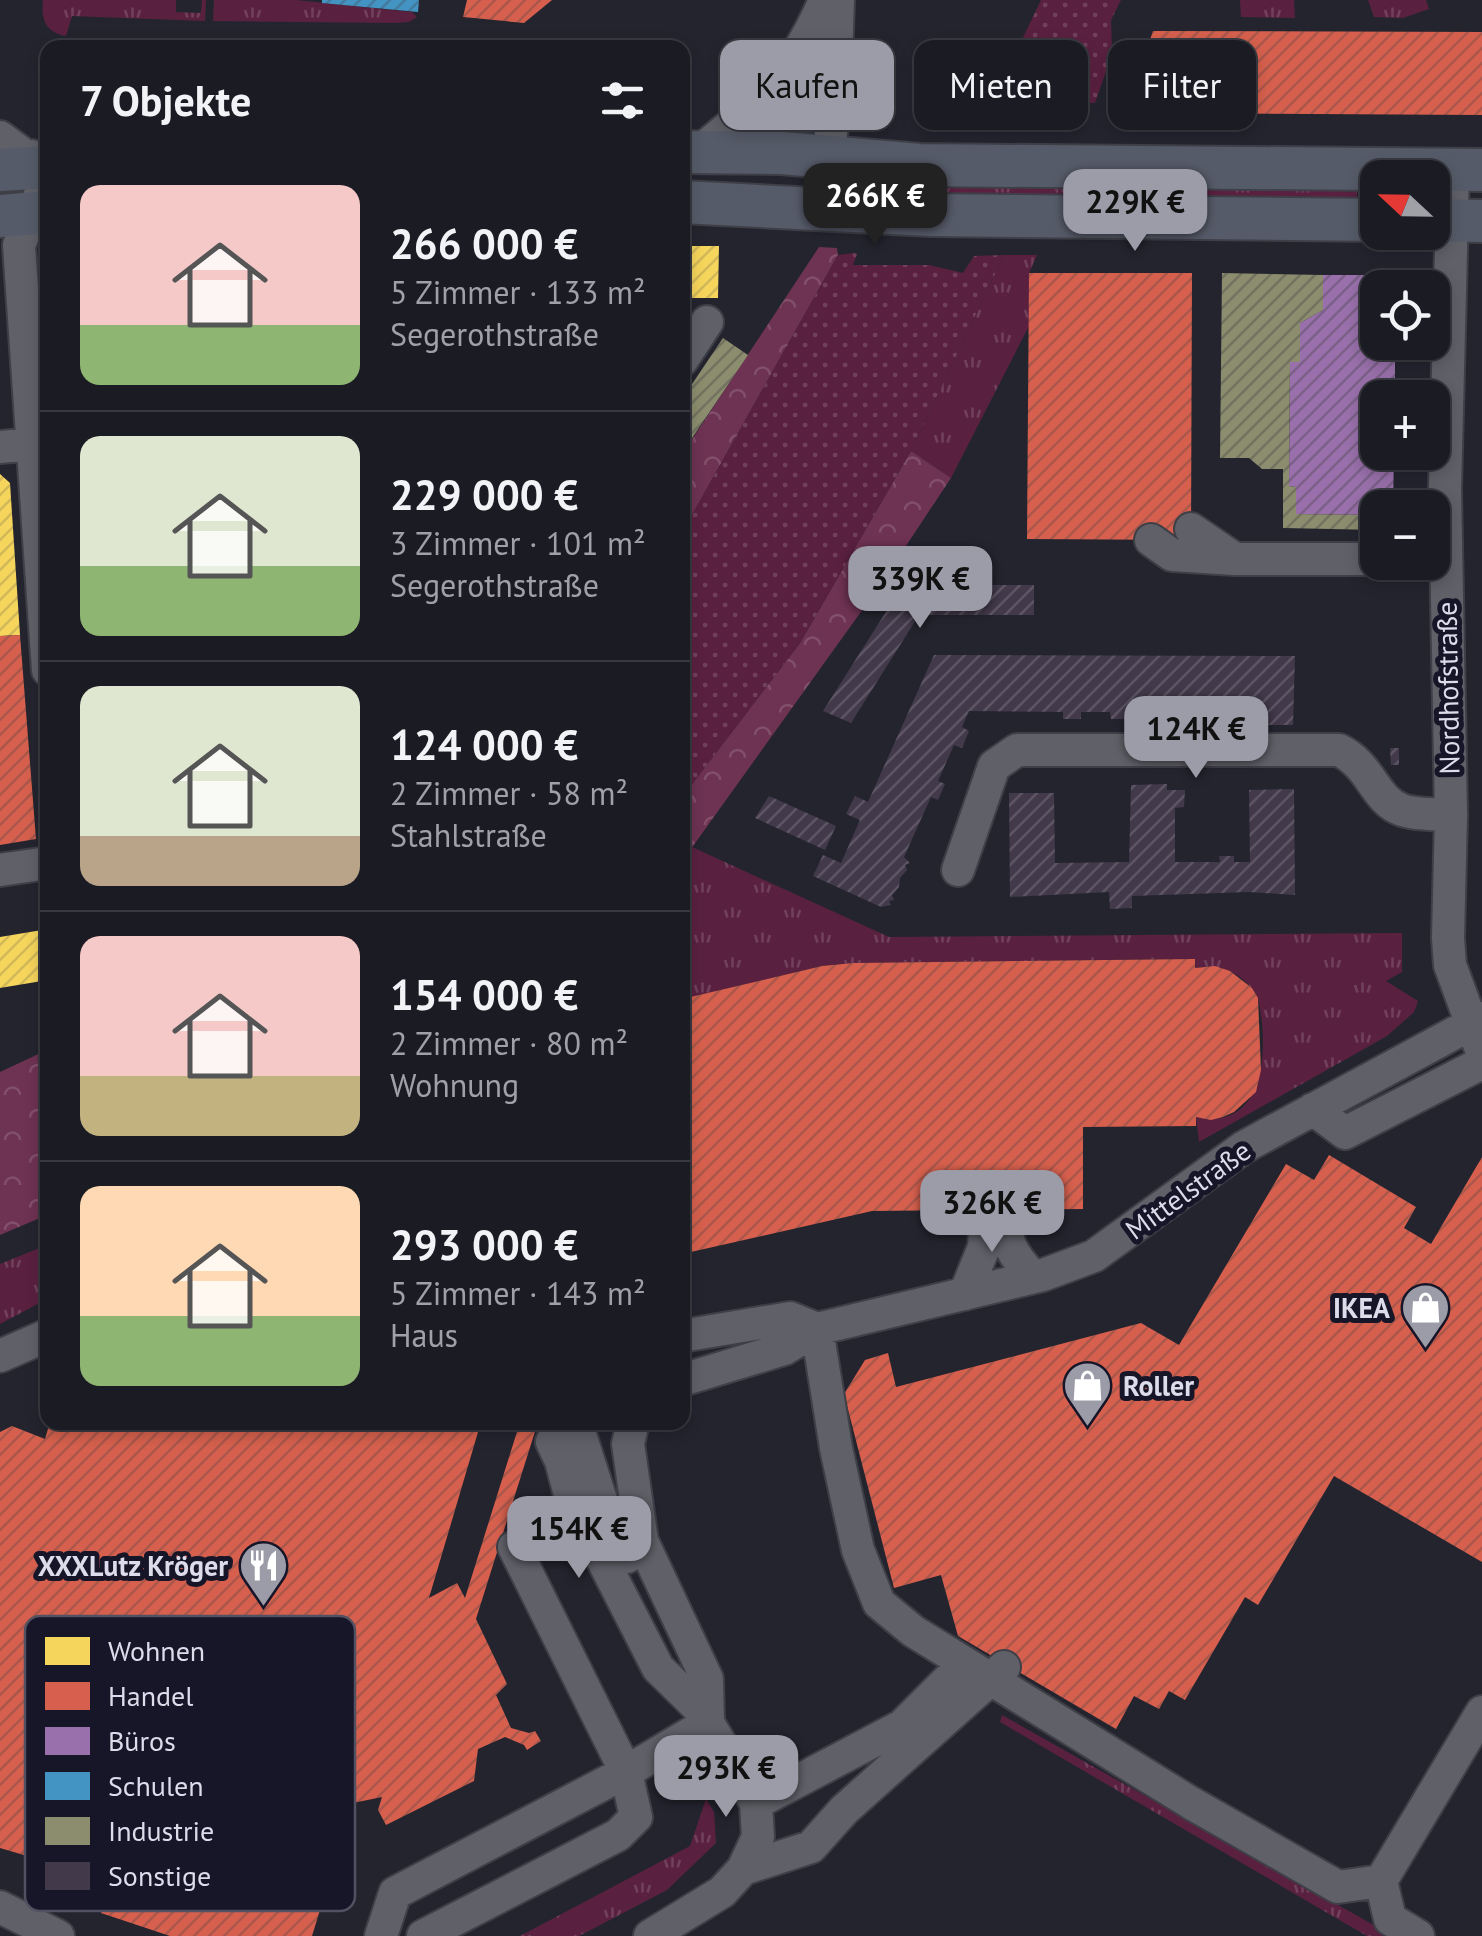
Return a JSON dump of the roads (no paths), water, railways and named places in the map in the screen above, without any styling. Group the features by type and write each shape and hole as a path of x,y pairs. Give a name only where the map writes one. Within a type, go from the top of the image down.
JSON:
{"main road":[{"path":"691,152 918,165 1468,170"},
{"path":"0,170 40,164"},
{"path":"690,202 931,215 1360,220"}],"street":[{"path":"691,152 777,84 806,43 825,0"},
{"path":"824,209 838,0"},
{"path":"0,137 40,160"},
{"name":"Nordhofstraße","path":"1442,490 1455,221 1468,170"},
{"path":"31,207 20,245 16,446 40,614"},
{"path":"690,348 707,322"},
{"path":"1191,529 1235,559"},
{"path":"1152,540 1172,556 1360,559"},
{"name":"Nordhofstraße","path":"1440,580 1451,815 1450,965 1479,1031"},
{"path":"958,870 994,766 1017,750 1338,750 1357,759 1386,800 1403,811 1451,815"},
{"path":"0,870 40,864"},
{"name":"Mittelstraße","path":"817,1328 1033,1277 1094,1256 1244,1147 1312,1109 1479,1031"},
{"path":"1312,1109 1346,1133 1482,1063"},
{"path":"966,1294 995,1210 1006,1242 1033,1277"},
{"path":"690,1335 790,1318 817,1328"},
{"path":"690,1378 784,1349 817,1328"},
{"path":"817,1328 853,1528 879,1604 899,1621 986,1668 1191,1804 1338,1888 1380,1881"},
{"path":"0,1356 40,1338"},
{"path":"632,1430 631,1471 642,1541 707,1679 708,1720"},
{"path":"563,1431 561,1461 571,1498 658,1668 708,1720 756,1803 758,1837 743,1869 722,1892 666,1932"},
{"path":"423,1936 618,1835 636,1818 626,1772 514,1548"},
{"path":"756,1803 902,1726 986,1668"},
{"path":"743,1869 811,1847 844,1810 920,1745 986,1668"},
{"path":"1418,1936 1390,1919 1380,1881 1482,1712"},
{"path":"382,1936 394,1893 626,1772 708,1720"},
{"path":"0,1907 58,1936"}],"place":[{"name":"IKEA","path":"1425,1350"},
{"name":"Roller","path":"1088,1428"},
{"name":"XXXLutz Kröger","path":"263,1608"}]}
